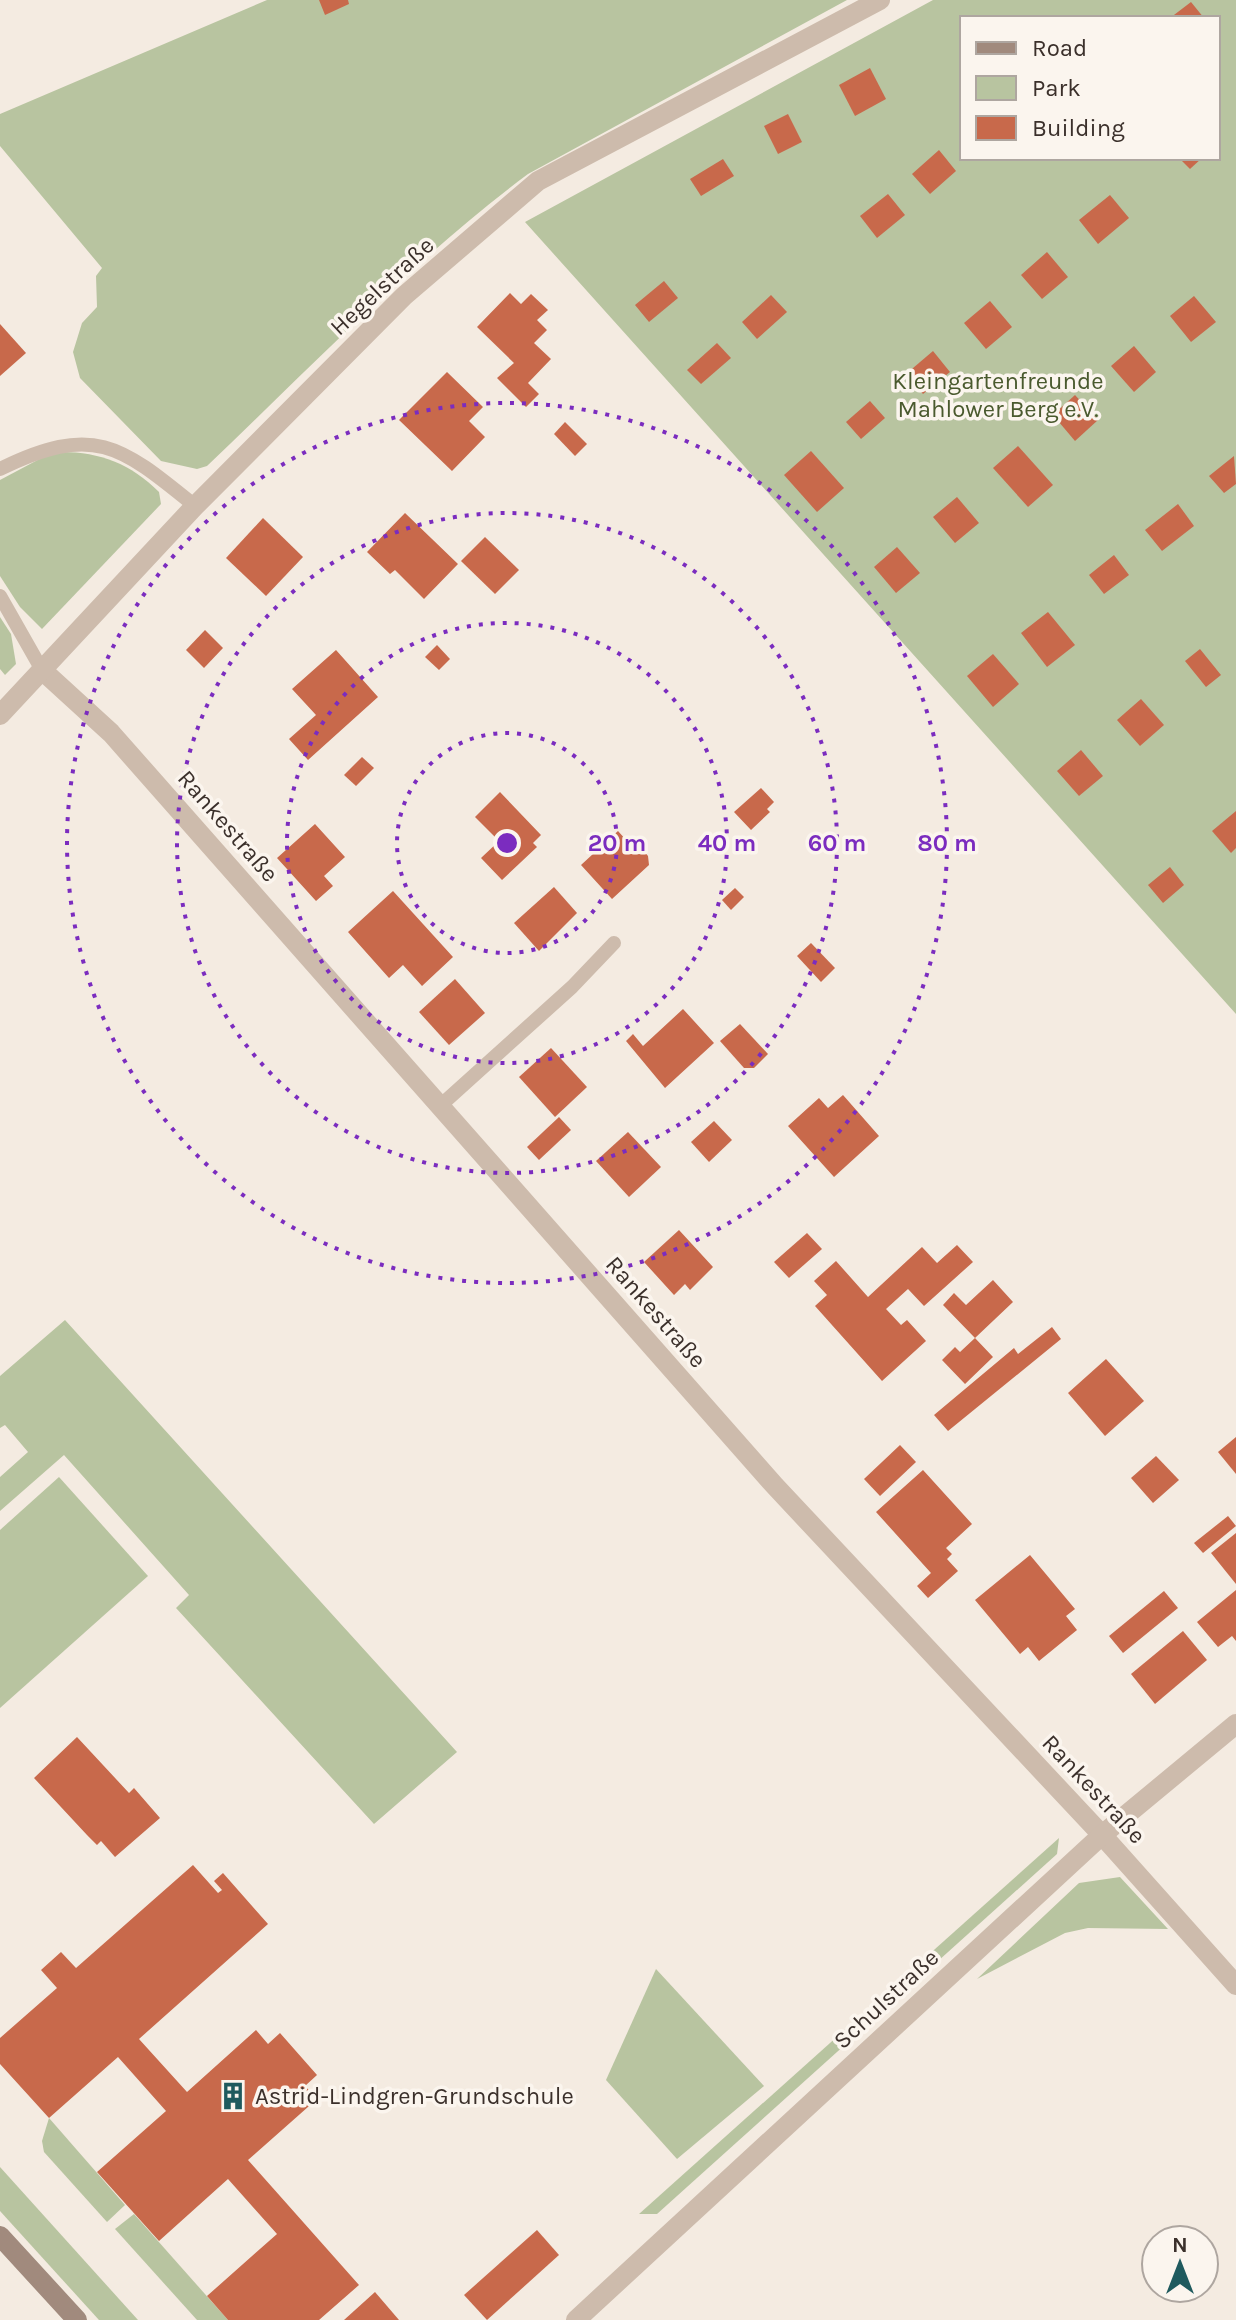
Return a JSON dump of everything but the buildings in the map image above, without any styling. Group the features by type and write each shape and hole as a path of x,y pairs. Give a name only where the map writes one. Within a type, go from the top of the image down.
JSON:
{"street":[{"name":"Hegelstraße","path":"0,715 195,506 404,296 538,181 880,0"},
{"name":"Rankestraße","path":"42,670 111,733 775,1486 1102,1835 1236,1985"},
{"name":"Schulstraße","path":"576,2320 1102,1835 1236,1724"},
{"path":"0,2236 77,2320"}],"lane":[{"path":"0,469 55,446 106,447 141,462 195,506"},
{"path":"0,596 42,670"},
{"path":"440,1106 572,987 614,943"}],"green space":[{"path":"267,0 847,0 528,174 403,278 207,466 197,469 161,461 80,378 73,352 82,323 97,307 96,276 102,268 0,146 0,114"},
{"name":"Kleingartenfreunde Mahlower Berg e.V.","path":"933,0 1236,0 1236,1014 525,222"},
{"path":"62,452 102,457 126,467 159,492 161,504 42,629 20,607 0,576 0,480 47,455"},
{"path":"0,617 11,634 16,664 5,675 0,669"},
{"path":"65,1320 457,1752 374,1824 176,1608 189,1595 64,1455 0,1511 0,1477 28,1452 5,1425 0,1428 0,1376"},
{"path":"59,1477 148,1576 0,1708 0,1530"},
{"path":"1059,1838 1057,1854 657,2214 639,2214"},
{"path":"1120,1877 1168,1929 1088,1928 1065,1933 977,1979 1079,1883"},
{"path":"656,1969 764,2086 677,2159 606,2080"},
{"path":"49,2118 125,2205 107,2222 44,2152 42,2141"},
{"path":"0,2167 138,2320 99,2320 0,2211"},
{"path":"134,2214 228,2320 197,2320 115,2229"}],"place":[{"name":"Astrid-Lindgren-Grundschule","path":"233,2096"}]}
